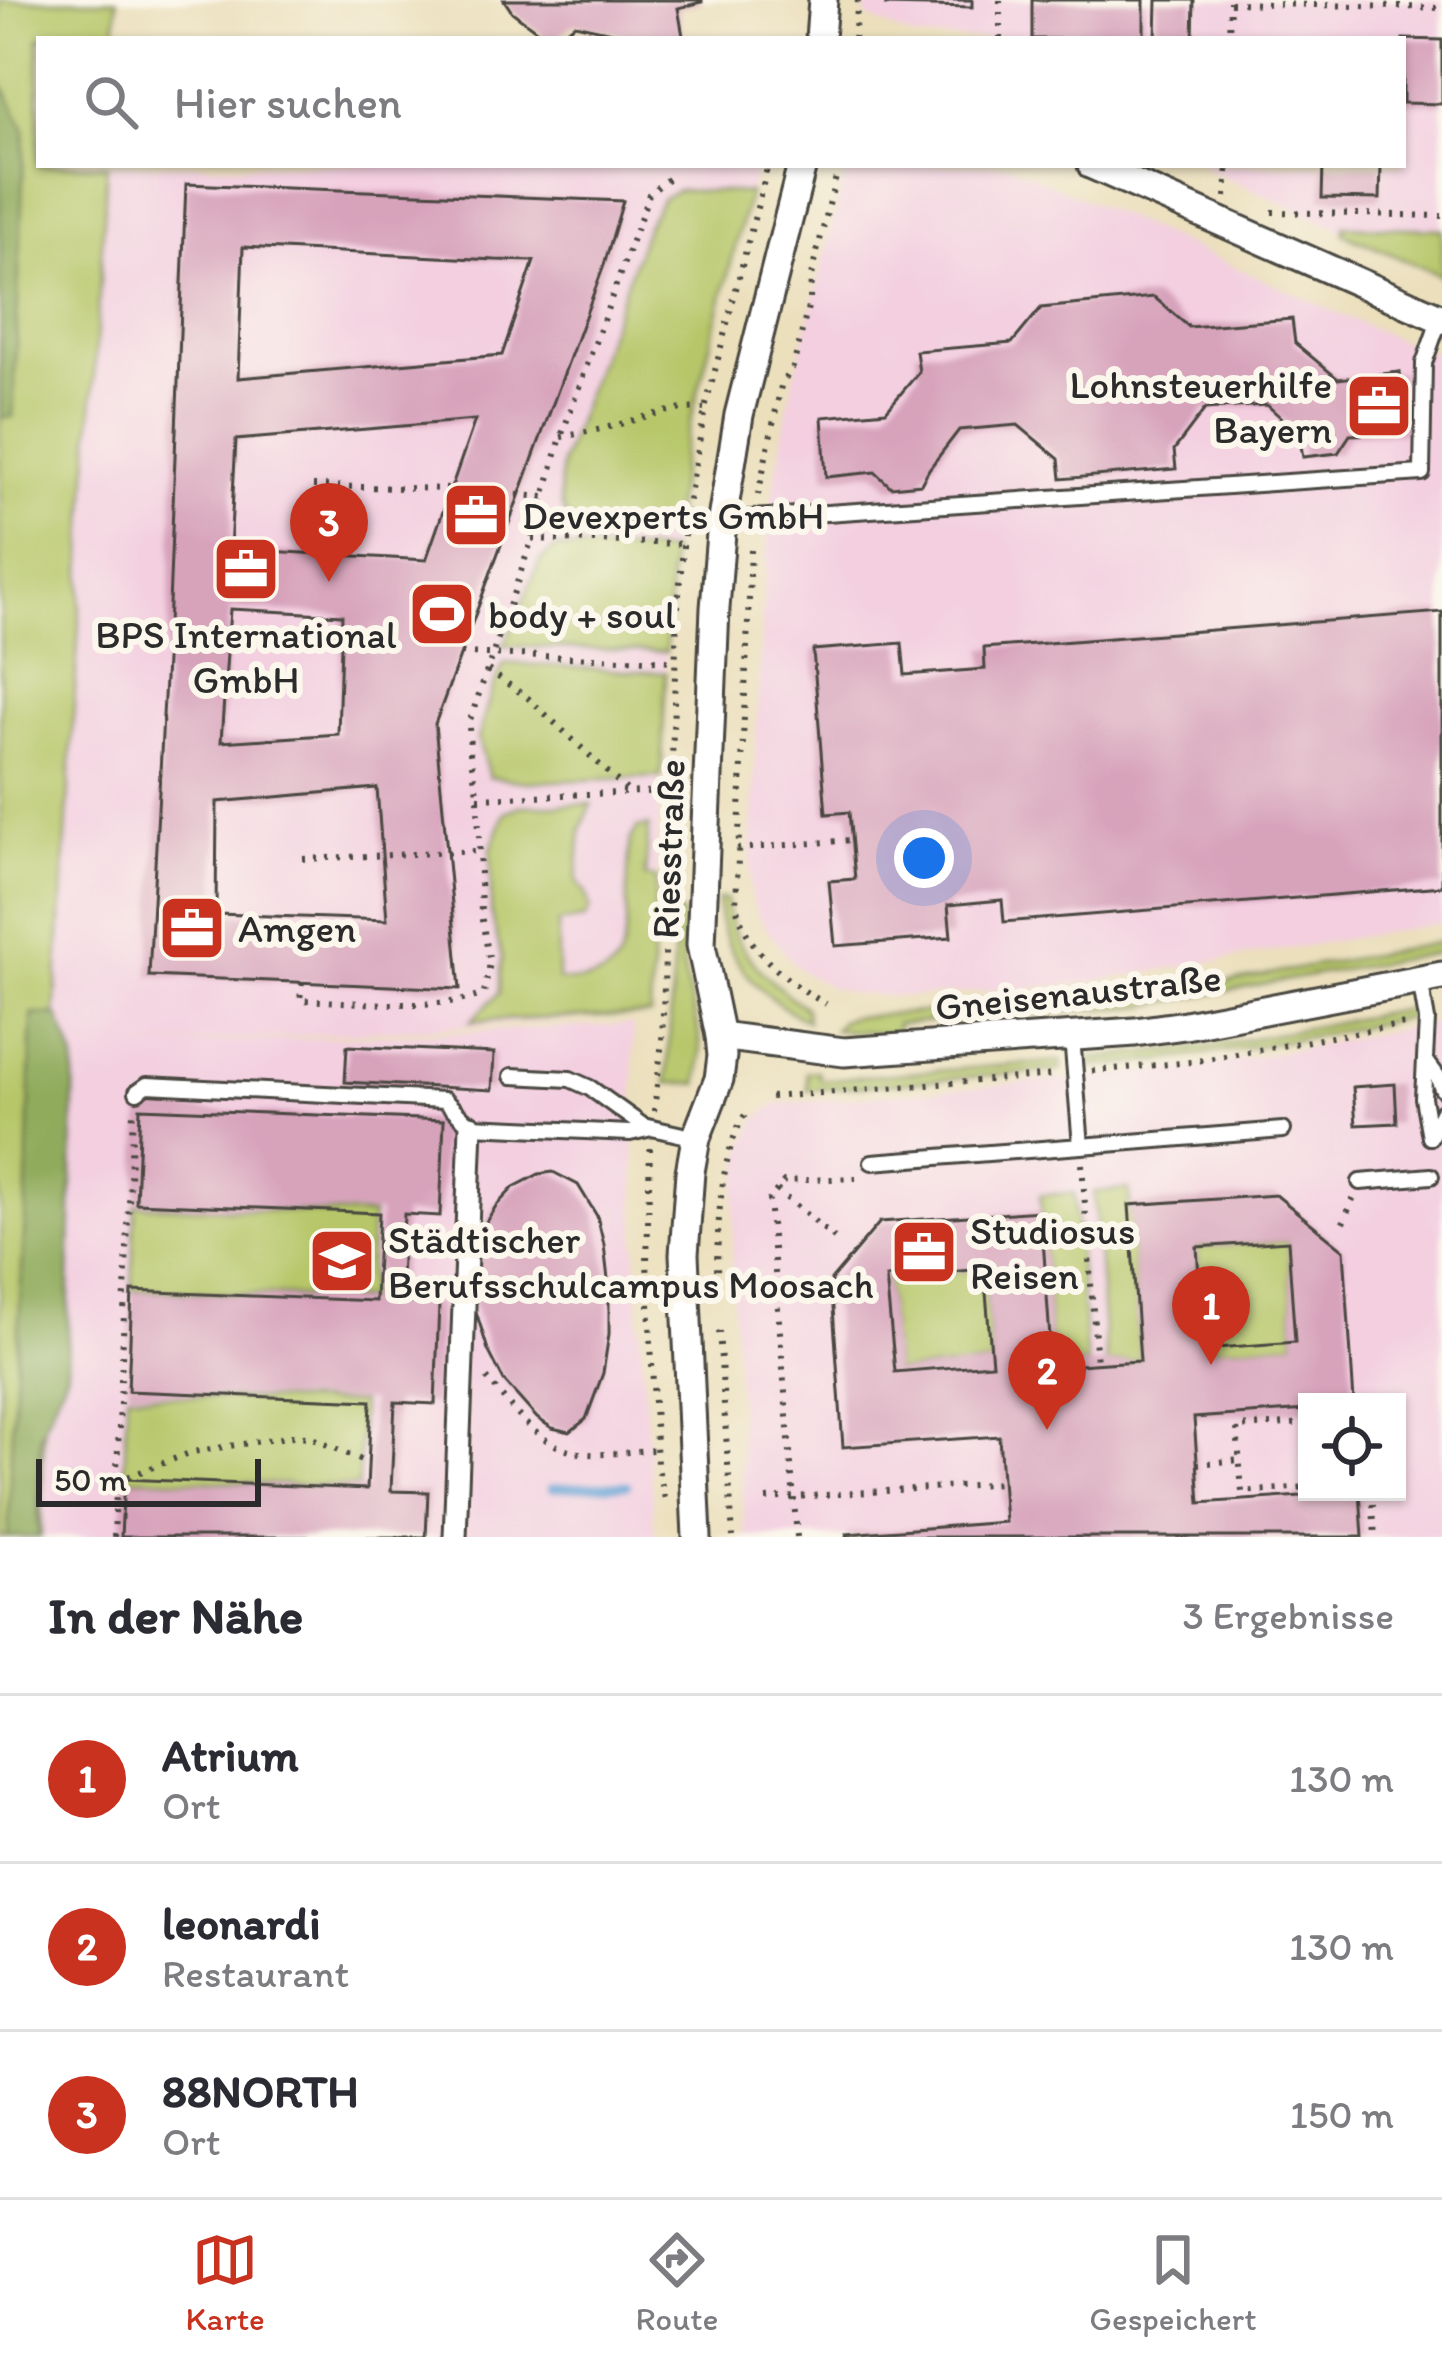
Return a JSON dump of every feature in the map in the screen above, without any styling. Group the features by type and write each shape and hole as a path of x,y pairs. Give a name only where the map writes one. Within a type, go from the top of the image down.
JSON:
{"street":[{"path":"820,36 823,0"},
{"name":"Riesstraße","path":"697,1537 684,1254 696,1138 719,1079 722,1056 701,945 715,608 722,520 739,415 801,168"},
{"path":"1099,168 1441,318"},
{"name":"Gneisenaustraße","path":"720,1036 844,1052 1072,1037 1185,1025 1431,978"},
{"path":"471,1126 455,1535 481,1537"}],"lane":[{"path":"722,520 1421,473 1424,364 1441,318"},
{"path":"1431,978 1423,1098 1430,1137 1442,1112"},
{"path":"1072,1037 1081,1146"},
{"path":"1426,1061 1442,1089"},
{"path":"512,1076 570,1079 643,1126 696,1138"},
{"path":"137,1092 147,1085 445,1100 471,1126 630,1132 652,1128"},
{"path":"872,1162 1283,1130"},
{"path":"1360,1183 1431,1176"}],"path":[{"path":"854,36 859,0"},
{"path":"1000,0 1000,36"},
{"path":"1229,36 1230,2 1442,8"},
{"path":"826,1004 772,967 750,939 736,905 753,519 781,386 793,368 810,299 811,276 837,168"},
{"path":"302,982 300,1000 443,1004 484,993 490,963 481,915 478,798 469,723 561,437 649,194 669,178"},
{"path":"1269,212 1442,216"},
{"path":"561,437 654,413 705,409"},
{"path":"313,486 452,489 544,497"},
{"path":"532,538 684,544"},
{"path":"461,653 676,661"},
{"path":"488,670 528,698 628,791"},
{"path":"478,798 672,791"},
{"path":"737,849 852,840"},
{"path":"303,859 479,851"},
{"path":"114,1537 137,1092"},
{"path":"717,1309 717,1234 735,1130 746,1113"},
{"path":"1081,1146 1097,1364"},
{"path":"797,1537 769,1200 784,1181 859,1178 872,1162"},
{"path":"777,1190 838,1241"},
{"path":"719,1332 733,1537"},
{"path":"462,1354 549,1444 582,1453 656,1450"},
{"path":"1298,1424 1238,1427 1242,1492 1298,1488"},
{"path":"117,1481 192,1452 293,1436 310,1437 368,1463"},
{"path":"1197,1464 1240,1460"},
{"path":"766,1499 1002,1483"},
{"path":"1373,1501 1376,1537"}],"shaded area":[{"path":"867,0 1442,0 1442,274 1205,168 1406,168 1406,36 909,36 865,16"},
{"path":"107,168 756,168 683,450 672,531 650,1015 115,1047 633,1024 637,1285 655,1537 41,1537 53,1050"},
{"path":"846,168 1015,168 1442,356 1442,923 1077,984 909,997 855,994 801,971 758,916 750,872 770,510 789,399"},
{"path":"1442,1021 1442,1537 745,1537 731,1266 735,1194 745,1145 758,1117 777,1104 1196,1068"}],"green space":[{"path":"0,0 117,0 115,36 36,36 36,168 107,168 53,1050 41,1537 0,1537"},
{"path":"0,78 25,130 13,417 0,417"},
{"path":"677,190 749,193 683,450 672,531 582,526 565,514 562,505 562,462 648,222 662,199"},
{"path":"1344,226 1442,229 1442,276 1344,234"},
{"path":"556,548 671,551 666,652 504,646 540,561"},
{"path":"504,663 666,673 661,777 528,782 489,777 478,739"},
{"path":"592,804 581,829 577,881 590,908 585,919 558,923 558,980 597,978 618,961 625,934 630,840 637,828 649,826 645,877 656,878 650,1015 471,1021 499,993 502,959 491,913 491,849 505,812 520,806"},
{"path":"718,899 726,900 735,934 753,962 805,1008 807,1021 774,1000 745,972 725,938"},
{"path":"676,910 684,917 684,969 700,1041 698,1084 667,1083"},
{"path":"1442,942 1442,952 1144,1006 897,1024 897,1034 834,1030 851,1017 1169,993"},
{"path":"1412,1008 1413,1017 1292,1040 1089,1067 1089,1059 1212,1046"},
{"path":"32,1014 58,1015 75,1059 67,1372 40,1435 38,1537 8,1537 27,1187"},
{"path":"1061,1061 1061,1070 808,1090 807,1072 818,1071 820,1080"},
{"path":"1129,1189 1140,1361 1106,1363 1094,1192"},
{"path":"1074,1193 1087,1364 1052,1367 1040,1195"},
{"path":"135,1205 372,1215 368,1299 132,1289"},
{"path":"1288,1241 1295,1342 1204,1349 1197,1247"},
{"path":"984,1269 992,1364 895,1372 886,1277"},
{"path":"127,1394 361,1403 358,1487 124,1478"}],"building":[{"path":"504,0 702,0 678,8 683,36 630,36 575,24 558,36 544,36"},
{"path":"888,0 972,0 972,7 886,5"},
{"path":"1032,0 1144,0 1144,36 1032,36"},
{"path":"1157,0 1194,0 1193,36 1156,36"},
{"path":"1406,39 1442,40 1442,104 1406,103"},
{"path":"1323,168 1381,168 1380,199 1322,198"},
{"path":"186,184 623,201 604,265 435,724 460,989 149,976","holes":["243,247 534,261 502,355 238,378","475,420 426,560 230,549 236,440","230,609 342,615 338,734 221,742","377,788 387,920 216,914 217,802"]},
{"path":"1154,297 1189,327 1292,319 1295,343 1338,379 1400,372 1405,433 1350,435 1338,453 1303,457 1299,434 1267,405 1205,409 1174,450 1176,469 1061,479 1059,459 1018,425 959,430 921,484 891,487 875,472 826,477 822,417 886,411 919,372 916,351 1012,343 1041,308"},
{"path":"1442,612 1442,886 1004,922 1002,900 948,905 951,937 835,946 829,881 855,879 849,812 826,814 813,650 902,643 905,675 985,669 984,648"},
{"path":"347,1046 494,1053 492,1090 345,1082"},
{"path":"1395,1084 1397,1123 1356,1125 1353,1087"},
{"path":"140,1108 444,1120 440,1216 404,1214 400,1302 439,1304 435,1404 395,1402 391,1491 428,1492 426,1537 121,1537 124,1479 367,1489 371,1401 128,1391 132,1291 375,1301 379,1213 136,1203"},
{"path":"553,1172 578,1185 597,1216 609,1288 603,1373 586,1419 570,1432 537,1418 504,1381 473,1302 479,1233 514,1187"},
{"path":"1276,1195 1344,1250 1353,1393 1298,1393 1298,1411 1194,1418 1200,1503 1298,1496 1298,1501 1361,1501 1363,1537 847,1537 1005,1522 999,1436 843,1447 831,1280 880,1222 1041,1211 1052,1367 1140,1361 1129,1205","holes":["1288,1241 1295,1342 1204,1349 1197,1247","984,1269 992,1364 895,1372 886,1277"]}],"waterway":[{"path":"552,1488 627,1485"}],"place":[{"name":"Lohnsteuerhilfe Bayern","path":"1379,406"},
{"name":"Devexperts GmbH","path":"476,515"},
{"name":"BPS International GmbH","path":"246,569"},
{"name":"88NORTH","path":"329,582"},
{"name":"body + soul","path":"442,614"},
{"name":"Amgen","path":"192,928"},
{"name":"Studiosus Reisen","path":"924,1252"},
{"name":"Städtischer Berufsschulcampus Moosach","path":"342,1261"},
{"name":"Atrium","path":"1211,1365"},
{"name":"leonardi","path":"1047,1430"}]}
